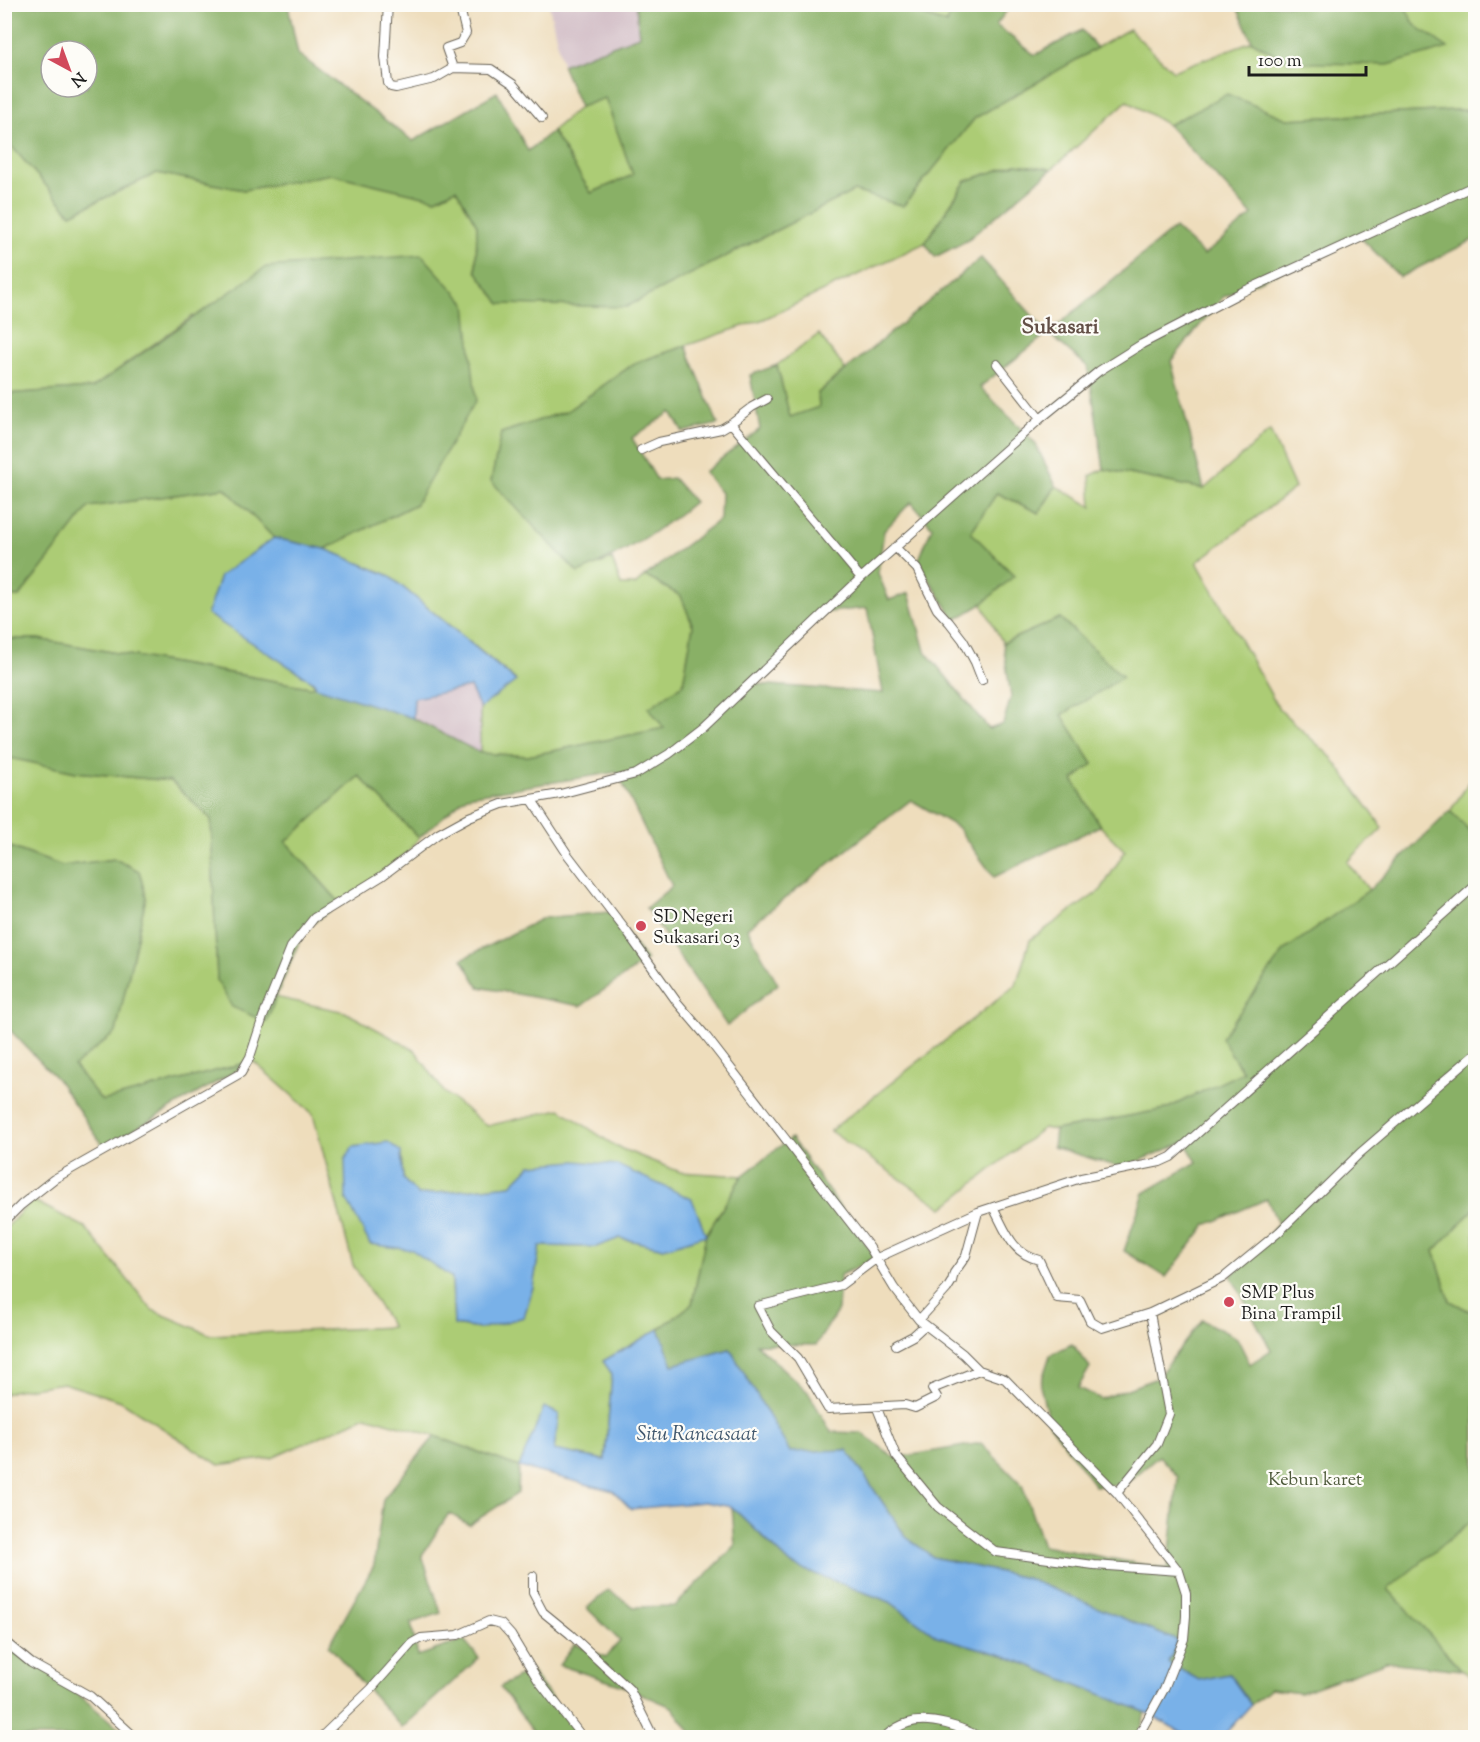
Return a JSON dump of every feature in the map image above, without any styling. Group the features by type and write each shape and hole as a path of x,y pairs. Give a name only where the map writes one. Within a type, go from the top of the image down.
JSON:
{"street":[{"path":"388,4 385,57 388,83 391,87 396,88 434,79 453,68 491,69 513,84 542,118"},
{"path":"453,68 446,48 460,43 466,33 459,4"},
{"path":"4,1222 21,1205 54,1179 241,1073 250,1057 262,1017 291,947 314,918 382,876 438,834 469,817 502,804 560,794 636,774 669,754 705,727 861,578 1040,419 1099,371 1142,344 1242,292 1476,185"},
{"path":"997,364 1040,419"},
{"path":"641,450 659,442 721,429 767,399"},
{"path":"731,423 861,578"},
{"path":"895,548 916,569 937,609 963,640 982,680"},
{"path":"532,800 568,855 677,1002 717,1050 877,1258 894,1287 922,1323 963,1354 979,1370 1005,1379 1117,1493 1179,1571 1186,1593 1184,1639 1164,1689 1137,1737"},
{"path":"979,1370 932,1389 937,1397 915,1408 905,1406 828,1409 798,1358 771,1331 758,1306 841,1285 877,1258 978,1212 1081,1178 1160,1162 1171,1157 1476,885"},
{"path":"993,1207 1015,1248 1031,1258 1040,1260 1057,1298 1080,1300 1090,1321 1102,1328 1150,1313 1223,1278 1279,1232 1360,1153 1476,1053"},
{"path":"896,1345 913,1336 952,1281 954,1273 966,1256 978,1212"},
{"path":"1117,1493 1157,1444 1169,1414 1150,1313"},
{"path":"877,1408 896,1456 938,1507 996,1552 1094,1565 1179,1571"},
{"path":"533,1576 534,1593 543,1612 630,1690 654,1737"},
{"path":"320,1737 370,1689 412,1643 421,1638 458,1635 489,1621 501,1624 512,1635 538,1680 583,1737"},
{"path":"4,1641 31,1663 90,1696 136,1737"},
{"path":"883,1737 909,1722 932,1722 970,1731 981,1737"}],"shaded area":[{"path":"549,5 636,5 639,36 562,65"},
{"path":"470,687 480,708 480,753 413,718 414,698"}],"green space":[{"path":"4,5 288,5 298,54 413,141 497,92 528,151 552,131 591,193 633,175 605,98 580,107 562,65 639,36 636,5 912,5 911,11 947,24 952,5 1011,5 996,25 1035,55 1082,30 1097,48 975,118 903,206 854,191 626,307 500,304 476,271 477,225 456,189 436,199 331,174 244,190 157,173 71,214 7,141 4,119"},
{"path":"912,5 952,5 947,24 911,10"},
{"path":"1236,5 1404,5 1415,25 1448,48 1388,65 1289,62 1252,41"},
{"path":"1404,5 1468,5 1475,12 1475,111 1287,119 1227,95 1168,125 1127,101 1052,169 1016,164 966,181 925,243 764,319 635,363 567,411 501,433 578,572 612,559 621,585 635,585 645,576 681,596 693,626 683,684 665,728 528,756 480,753 480,708 516,680 388,575 325,549 416,504 193,316 92,388 5,394 4,143 7,141 71,214 157,173 244,190 331,174 436,199 456,189 477,225 476,271 626,307 854,191 903,206 975,118 1129,29 1173,71 1252,41 1289,62 1415,25"},
{"path":"1227,94 1287,119 1475,111 1475,239 1400,277 1359,236 1223,297 1171,361 1204,489 1104,469 1088,367 1048,333 1175,228 1204,255 1252,215 1168,125"},
{"path":"605,97 633,175 591,193 552,131 580,107"},
{"path":"1016,164 1052,169 966,241 935,257 925,243 966,181"},
{"path":"422,255 466,304 476,400 416,504 325,549 274,538 225,488 89,507 19,597 5,596 5,394 92,388 266,267"},
{"path":"981,258 1048,333 980,387 1035,443 1056,486 1039,513 997,493 971,532 1014,576 982,604 955,620 918,562 932,527 911,502 884,531 878,573 889,600 909,593 925,651 989,729 1003,724 1011,697 1003,643 1060,618 1123,677 1062,715 1093,764 1073,780 1100,826 994,877 957,827 911,800 747,928 778,984 727,1026 646,908 672,886 617,772 467,796 419,838 359,776 286,842 340,903 304,930 266,1022 232,1007 217,980 211,819 171,781 76,772 5,757 5,639 38,639 309,687 319,686 413,718 480,753 528,756 664,728 649,708 683,684 693,626 681,596 645,576 720,519 721,493 704,472 760,429 750,375 777,365 790,417 819,407 818,393","holes":["867,608 883,693 757,684 820,613"]},
{"path":"819,334 845,369 818,393 819,407 790,418 777,365"},
{"path":"686,346 718,424 683,432 671,412 632,438 657,480 673,478 694,502 639,542 578,573 491,481 501,433 567,411 635,363"},
{"path":"1270,431 1295,488 1197,562 1279,709 1331,757 1383,828 1347,862 1369,890 1284,951 1244,1072 1166,1109 1055,1130 1043,1128 943,1208 830,1131 1016,985 1030,940 1101,890 1125,851 1100,826 1073,780 1093,764 1061,715 1122,677 1060,618 1003,643 982,604 1014,575 970,532 997,493 1039,513 1056,486 1092,507 1090,476 1104,469 1204,489"},
{"path":"225,488 274,538 221,576 316,687 38,639 5,639 5,596 19,597 88,507"},
{"path":"5,757 76,772 171,781 211,819 217,980 266,1022 275,997 345,1012 415,1050 444,1092 487,1126 560,1109 617,1147 680,1172 742,1176 706,1235 692,1304 659,1329 603,1361 612,1374 605,1460 554,1450 559,1414 545,1408 519,1467 435,1436 366,1416 272,1458 219,1465 121,1401 63,1383 5,1394 5,1229 32,1200 85,1227 152,1310 211,1335 392,1327 353,1265 313,1114 253,1061 102,1101 73,1066 116,1032 146,897 139,871 115,859 62,866 5,845","holes":["401,1152 403,1179 418,1195 512,1185 531,1165 664,1248 619,1238 596,1247 540,1246 533,1287 524,1317 480,1329 454,1325 452,1278 412,1249 369,1243"]},
{"path":"1475,774 1475,836 1450,811"},
{"path":"359,776 419,838 407,853 340,903 286,842"},
{"name":"Kebun karet","path":"1450,811 1475,836 1475,1208 1434,1251 1450,1301 1475,1314 1475,1518 1388,1589 1462,1670 1386,1662 1300,1693 1270,1689 1251,1705 1229,1674 1199,1680 1168,1663 1178,1642 1026,1578 933,1557 906,1537 847,1450 790,1453 730,1349 673,1366 659,1329 692,1304 706,1235 742,1176 791,1138 876,1258 840,1275 838,1310 816,1345 756,1344 808,1392 831,1432 862,1433 895,1458 981,1443 1022,1485 1043,1546 1168,1569 1178,1477 1159,1456 1124,1485 1095,1486 1050,1425 1040,1386 1050,1355 1072,1344 1090,1367 1078,1388 1101,1399 1157,1378 1202,1320 1237,1338 1250,1364 1271,1350 1231,1276 1278,1224 1267,1199 1206,1225 1166,1277 1124,1251 1144,1193 1197,1162 1185,1142 1122,1168 1053,1147 1055,1130 1166,1109 1243,1072 1221,1038 1284,951 1369,890"},
{"path":"4,845 62,866 115,859 139,871 146,897 116,1032 74,1066 102,1101 253,1061 104,1147 57,1079 5,1025"},
{"path":"609,912 647,960 581,1006 479,987 462,959 543,918"},
{"path":"1475,1208 1475,1314 1450,1301 1434,1251"},
{"path":"435,1436 519,1467 518,1493 469,1525 449,1513 422,1555 441,1613 411,1623 418,1656 464,1640 479,1658 402,1728 329,1646 374,1565 383,1499"},
{"path":"732,1507 792,1565 890,1602 937,1636 1003,1655 1145,1712 1139,1737 971,1738 966,1733 900,1733 895,1738 694,1737 672,1707 626,1687 559,1665 575,1644 606,1657 620,1641 587,1608 608,1590 634,1607 675,1606 735,1546"},
{"path":"1475,1518 1475,1682 1387,1589"},
{"path":"4,1637 67,1685 129,1737 5,1737"},
{"path":"530,1670 582,1737 537,1737 500,1687"},
{"path":"900,1733 951,1733 953,1737 895,1738"}],"water":[{"path":"274,538 325,549 388,575 516,681 480,708 470,687 414,698 413,718 316,687 315,683 207,614 220,576"},
{"path":"388,1142 401,1152 403,1179 418,1195 511,1185 531,1165 575,1161 617,1165 692,1199 706,1235 664,1248 620,1238 596,1247 540,1246 533,1287 524,1317 480,1329 454,1325 452,1278 412,1250 370,1244 346,1198 345,1159 353,1147"},
{"name":"Situ Rancasaat","path":"659,1329 673,1365 730,1349 790,1452 847,1450 906,1537 933,1557 1026,1578 1178,1641 1168,1663 1199,1680 1229,1674 1251,1705 1222,1737 1190,1737 1145,1712 1003,1655 937,1636 890,1602 792,1565 732,1507 704,1502 631,1509 613,1491 519,1467 544,1407 559,1414 554,1450 605,1460 612,1374 603,1361"}],"place":[{"name":"SD Negeri Sukasari 03","path":"641,926"},
{"name":"SMP Plus Bina Trampil","path":"1229,1302"}],"district":[{"name":"Sukasari","path":"1060,326"}]}
